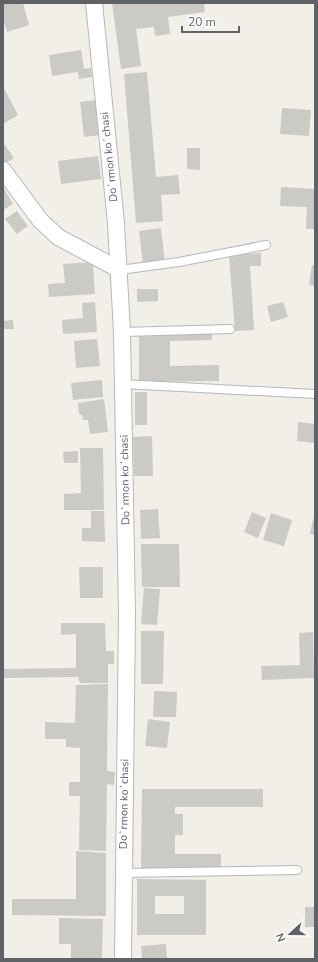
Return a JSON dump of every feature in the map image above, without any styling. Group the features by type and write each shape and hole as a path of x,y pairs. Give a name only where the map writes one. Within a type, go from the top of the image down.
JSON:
{"street":[{"name":"Doʻrmon koʻchasi","path":"94,3 120,270 122,332 127,614 123,959"},
{"path":"3,170 40,220 58,237 120,270"}],"lane":[{"path":"120,270 180,262 266,245"},
{"path":"122,332 230,329"},
{"path":"123,384 315,394"},
{"path":"123,873 297,870"}],"building":[{"path":"3,3 23,3 29,25 7,32 3,19"},
{"path":"112,3 204,3 205,12 168,17 170,34 155,36 154,27 136,29 141,66 121,69"},
{"path":"81,50 84,69 91,68 92,77 79,79 78,72 52,76 49,55"},
{"path":"147,72 156,177 178,175 180,194 161,195 163,221 136,223 124,74"},
{"path":"5,90 18,115 3,124 3,91"},
{"path":"96,100 100,135 84,137 80,102"},
{"path":"282,108 311,110 309,136 280,134"},
{"path":"3,142 14,158 3,165"},
{"path":"187,148 200,148 200,170 187,169"},
{"path":"98,156 101,179 61,184 58,161"},
{"path":"3,187 13,204 3,210"},
{"path":"281,187 315,189 315,229 306,229 307,207 280,206"},
{"path":"17,211 28,226 17,234 5,219"},
{"path":"161,228 165,262 143,264 139,231"},
{"path":"261,253 261,266 250,266 254,330 235,331 229,255"},
{"path":"93,262 95,294 49,297 48,284 65,283 63,264"},
{"path":"312,265 315,266 315,286 309,285"},
{"path":"137,289 158,289 158,301 137,302"},
{"path":"95,302 97,332 63,334 62,320 83,318 82,303"},
{"path":"283,302 288,317 271,322 267,306"},
{"path":"13,320 14,329 3,329 3,321"},
{"path":"212,331 212,340 170,341 170,366 219,365 219,381 139,382 139,332"},
{"path":"97,339 100,366 76,368 74,341"},
{"path":"102,380 103,397 73,400 71,383"},
{"path":"135,392 147,392 147,425 135,425"},
{"path":"104,399 108,432 90,434 88,420 83,420 82,415 79,414 78,403"},
{"path":"298,422 315,424 315,443 297,441"},
{"path":"152,436 153,476 134,476 133,437"},
{"path":"80,448 103,448 104,510 64,510 64,494 81,493"},
{"path":"78,451 78,463 64,463 63,452"},
{"path":"158,509 160,538 141,539 140,510"},
{"path":"91,511 104,511 105,542 82,541 82,528 91,528"},
{"path":"252,512 266,518 258,538 244,532"},
{"path":"271,513 292,520 284,546 263,540"},
{"path":"313,519 315,520 315,535 310,534"},
{"path":"141,544 179,544 180,587 142,587"},
{"path":"79,567 103,567 103,598 80,598"},
{"path":"144,588 160,589 157,625 141,624"},
{"path":"61,623 105,623 106,651 114,651 114,664 108,664 108,683 80,683 78,677 3,678 3,669 76,668 76,634 61,635"},
{"path":"141,631 164,631 163,684 141,684"},
{"path":"313,632 314,678 262,680 261,666 300,665 299,633"},
{"path":"108,684 107,771 115,772 114,785 107,784 106,851 79,850 80,796 69,796 69,782 80,782 80,748 66,747 66,739 45,739 45,722 75,723 76,685"},
{"path":"154,691 177,692 176,717 153,717"},
{"path":"148,719 170,722 167,748 145,746"},
{"path":"142,789 263,789 263,807 175,807 175,814 183,814 183,835 175,835 175,854 221,854 221,870 141,869"},
{"path":"76,851 106,853 106,916 12,915 12,899 76,899"},
{"path":"137,879 206,880 206,935 137,935","holes":["155,896 184,896 184,914 155,914"]},
{"path":"305,907 315,907 315,927 305,927"},
{"path":"59,918 103,919 102,959 71,959 71,944 59,944"},
{"path":"166,944 167,959 142,959 141,946"}]}
